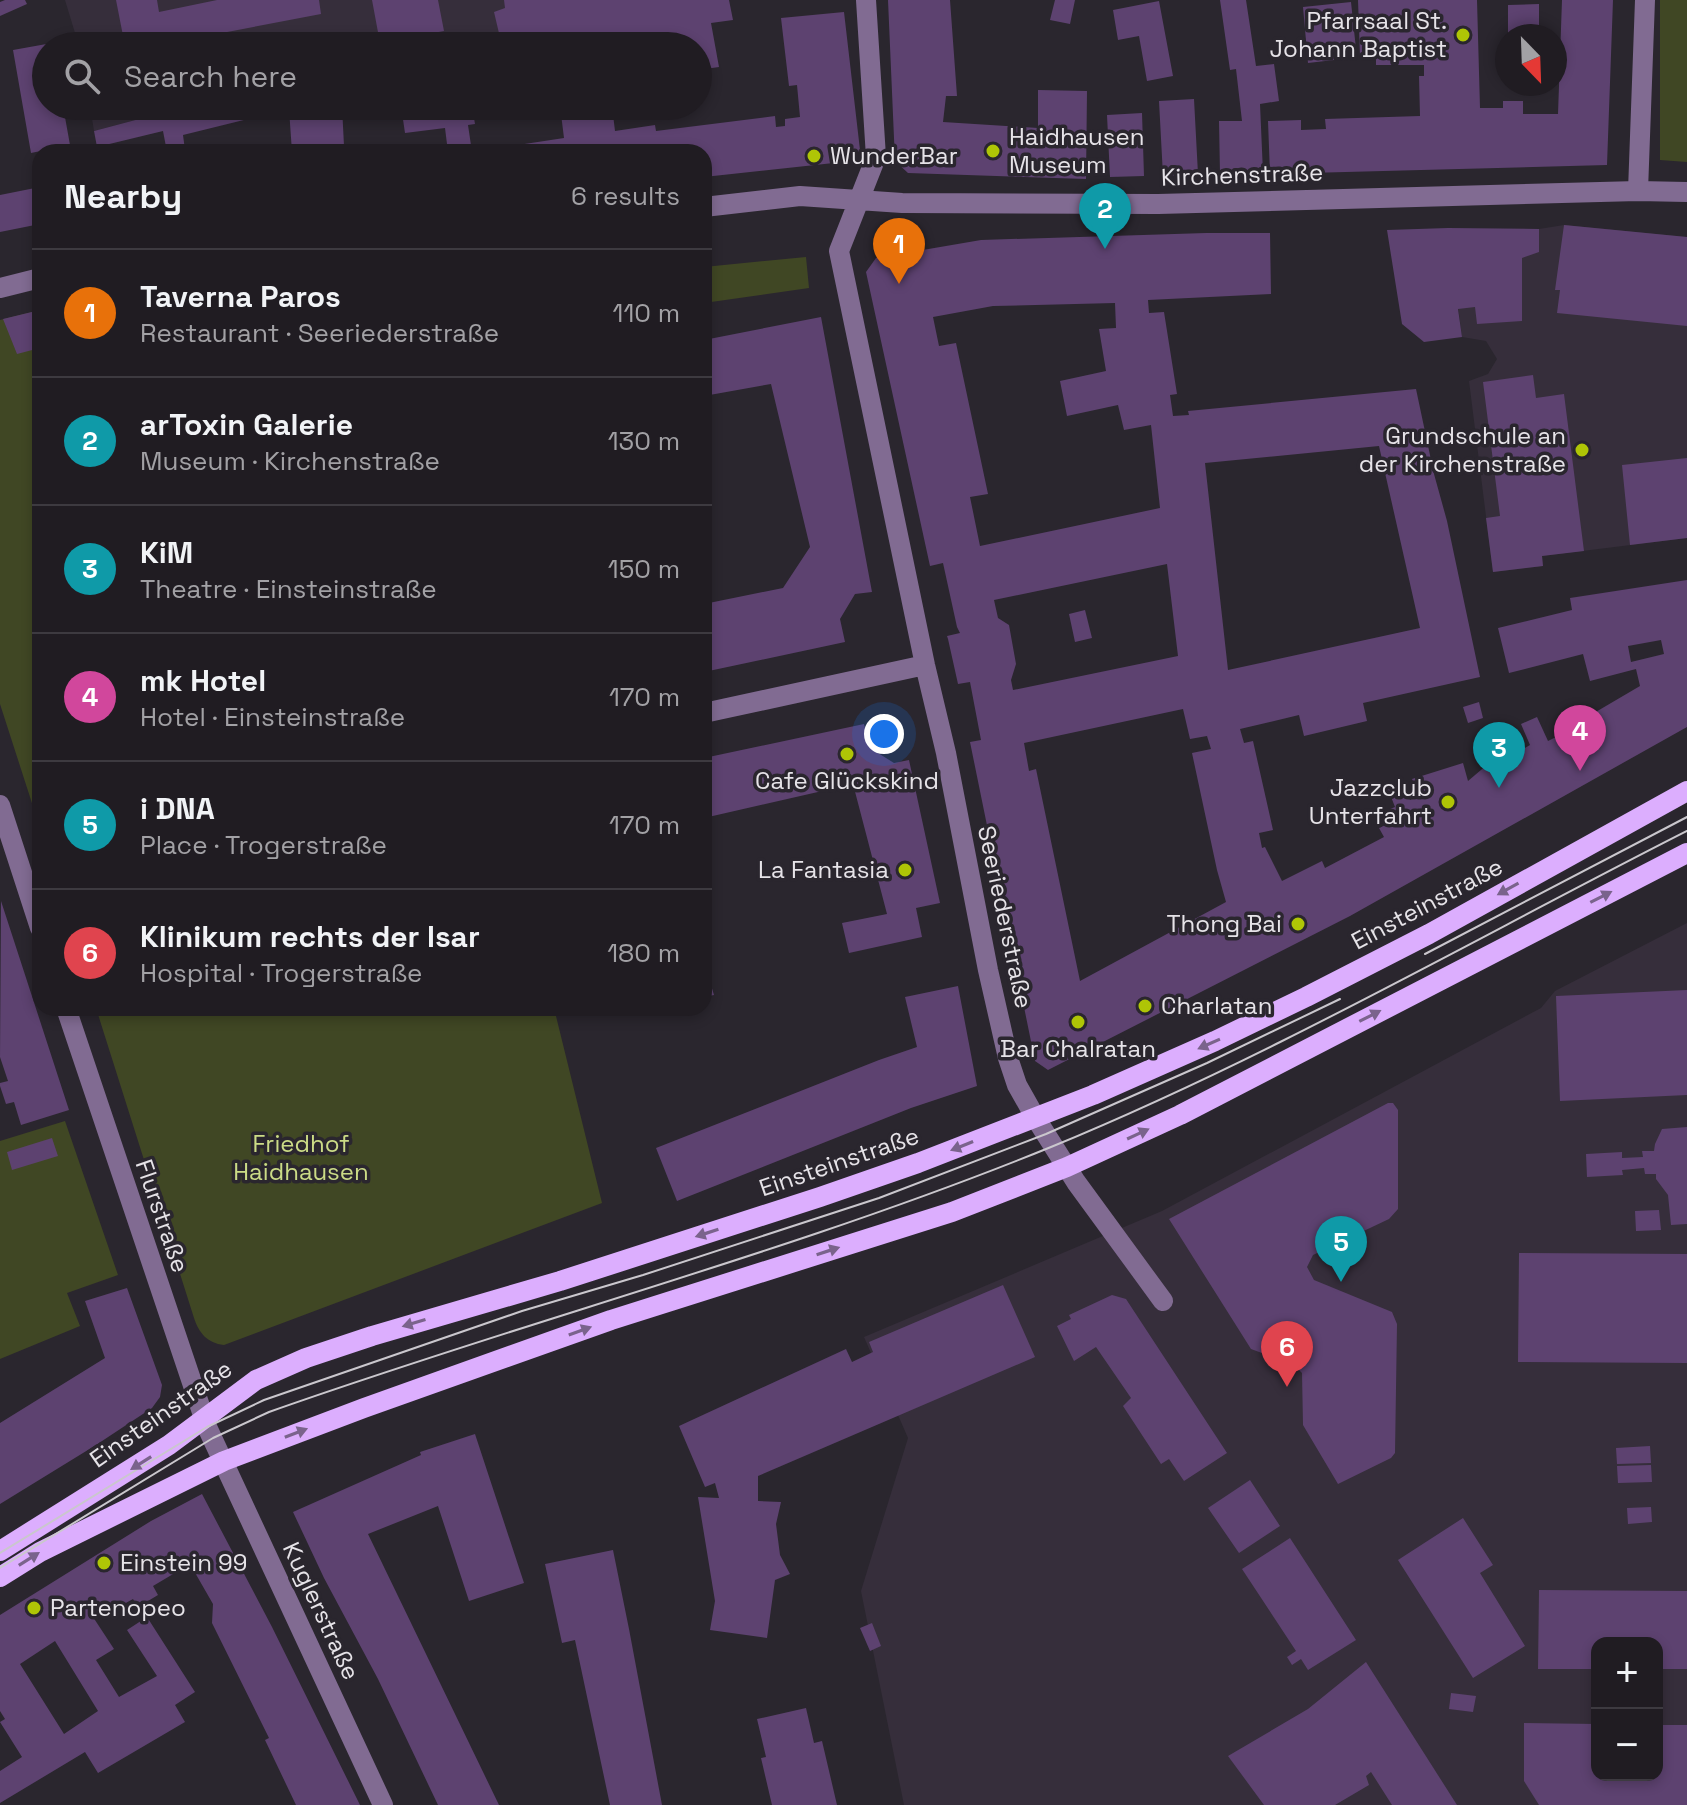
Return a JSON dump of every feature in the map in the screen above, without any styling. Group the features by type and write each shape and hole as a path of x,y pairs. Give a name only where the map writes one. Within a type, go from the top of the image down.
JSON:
{"main road":[{"name":"Einsteinstraße","path":"0,1551 169,1445 244,1386 306,1358 445,1313 560,1281 820,1197 1035,1117 1164,1064 1306,997 1429,934 1687,791"},
{"path":"0,1577 40,1552 224,1461 611,1320 952,1212 1067,1167 1180,1115 1687,853"}],"street":[{"name":"Seeriederstraße","path":"866,0 876,157 839,251 1008,1058 1017,1085 1035,1117 1163,1301"},
{"path":"1638,191 1645,0"},
{"name":"Kirchenstraße","path":"712,206 800,196 912,204 1158,204 1687,192"},
{"path":"0,288 32,280"},
{"path":"712,711 925,665"},
{"path":"0,805 32,903"},
{"name":"Flurstraße","path":"69,1016 213,1438"},
{"name":"Kuglerstraße","path":"213,1438 383,1805"}],"shaded area":[{"path":"65,0 707,0 708,6 566,32 75,32"},
{"path":"92,120 135,120 94,131"},
{"name":"Grundschule an der Kirchenstraße","path":"1564,225 1687,237 1687,538 1542,556 1543,566 1493,572 1469,381 1488,374 1497,359 1486,341 1462,337 1448,229 1539,229"},
{"path":"1687,923 1687,1805 904,1805 861,1591 908,1438 864,1337 1162,1211 1541,1008 1555,991"}],"green space":[{"path":"1660,0 1687,0 1687,162 1660,160"},
{"path":"806,257 809,288 712,302 712,266"},
{"path":"32,312 32,803 0,704 0,320"},
{"name":"Friedhof Haidhausen","path":"99,1016 556,1016 602,1203 224,1345 208,1340 194,1318"},
{"path":"65,1121 118,1275 67,1293 80,1326 0,1359 0,1141"}],"building":[{"path":"25,0 27,4 0,16 0,2"},
{"path":"116,0 157,0 159,12 217,0 319,0 321,14 227,32 122,32"},
{"path":"372,0 438,0 444,31 378,32"},
{"path":"504,0 729,0 733,20 711,23 719,67 712,68 712,32 499,32 494,12 505,8"},
{"path":"888,0 950,0 957,96 946,96 943,122 1038,128 1038,90 1087,91 1086,179 908,173 895,161"},
{"path":"1055,0 1075,0 1070,24 1050,20"},
{"path":"1220,0 1246,0 1256,66 1274,64 1279,101 1260,104 1263,173 1220,174 1219,121 1242,121 1236,69 1230,70"},
{"path":"1358,0 1477,0 1480,108 1503,108 1503,101 1523,101 1523,114 1558,114 1559,96 1567,96 1567,24 1561,24 1562,0 1613,0 1607,165 1270,174 1268,121 1301,120 1301,130 1326,129 1325,119 1420,116 1419,76 1424,76 1424,65 1376,65 1376,56 1360,56"},
{"path":"1159,1 1173,76 1147,81 1139,36 1118,40 1113,10"},
{"path":"1351,2 1356,49 1333,52 1334,60 1308,63 1303,7"},
{"path":"1539,4 1539,24 1508,24 1508,5"},
{"path":"844,12 860,150 852,161 712,176 712,144 525,144 564,138 562,120 614,120 615,131 655,125 656,131 775,116 776,127 785,126 785,119 800,117 797,85 789,86 781,18"},
{"path":"32,47 32,120 66,120 70,144 32,144 31,153 13,50"},
{"path":"1194,99 1198,174 1163,176 1159,101"},
{"path":"1142,113 1144,176 1110,177 1107,115"},
{"path":"135,120 244,120 183,135 184,144 165,144 163,131 109,144 96,144 94,131"},
{"path":"290,120 343,120 344,144 291,144"},
{"path":"403,120 474,120 475,124 468,125 471,144 447,144 445,128 405,133"},
{"path":"32,189 32,226 0,232 0,195"},
{"path":"1564,225 1687,237 1687,326 1557,313 1560,290 1555,290"},
{"path":"1539,229 1539,252 1522,258 1522,321 1477,324 1475,307 1458,309 1462,337 1424,342 1402,324 1387,230"},
{"path":"1270,233 1271,294 1148,300 1149,313 1164,312 1177,394 1170,395 1173,416 1189,415 1188,411 1416,389 1480,677 1363,703 1367,721 1304,736 1299,715 1240,729 1244,743 1253,741 1273,830 1259,833 1262,848 1265,847 1282,881 1322,861 1325,868 1384,837 1379,828 1396,820 1390,809 1395,807 1388,789 1401,784 1410,800 1419,796 1412,779 1463,763 1468,781 1488,764 1499,763 1530,745 1521,724 1537,717 1548,741 1596,717 1594,713 1640,686 1636,669 1590,681 1583,654 1509,673 1498,628 1572,610 1570,598 1687,580 1687,727 1350,916 1048,1070 1035,1061 970,742 981,740 970,682 958,684 947,636 960,633 943,563 930,566 866,272 876,258 981,240","holes":["1115,303 1116,328 1099,329 1106,371 1060,381 1067,416 1118,405 1124,430 1151,425 1160,508 980,546 970,497 988,494 956,343 939,346 933,317 993,306","1379,446 1420,628 1228,670 1205,463","1167,564 1178,656 1013,690 1011,680 1016,664 1009,625 998,618 994,600","1661,640 1664,654 1631,662 1628,646","1183,709 1190,739 1207,736 1211,749 1192,753 1226,902 1080,981 1036,769 1029,771 1024,743"]},
{"path":"32,312 32,350 17,354 3,319"},
{"path":"821,317 872,592 855,594 840,619 845,642 712,670 712,602 783,588 810,547 771,384 712,395 712,338"},
{"path":"1533,375 1536,398 1564,394 1584,551 1542,556 1543,566 1493,572 1486,518 1500,516 1483,382"},
{"path":"1687,458 1687,538 1630,545 1622,465"},
{"path":"1085,610 1092,638 1075,642 1069,614"},
{"path":"1479,702 1483,718 1468,723 1463,707"},
{"path":"864,724 870,748 894,763 909,760 940,903 916,908 922,937 849,953 842,923 887,914 853,784 712,816 712,756"},
{"path":"1,901 32,996 32,1016 38,1016 69,1110 21,1125 14,1102 6,1104 0,1086 0,1083 8,1081 0,1057"},
{"path":"958,986 977,1086 911,1108 677,1201 656,1148 917,1047 905,997"},
{"path":"1687,990 1687,1095 1560,1101 1556,996"},
{"path":"1393,1103 1398,1110 1398,1209 1389,1219 1313,1255 1307,1267 1314,1280 1392,1312 1397,1324 1395,1453 1391,1458 1338,1484 1303,1425 1302,1373 1294,1365 1251,1349 1169,1219"},
{"path":"1687,1127 1687,1224 1671,1225 1668,1195 1656,1179 1656,1174 1645,1174 1644,1168 1622,1170 1623,1175 1587,1177 1586,1154 1622,1152 1622,1158 1643,1157 1642,1151 1654,1151 1662,1129"},
{"path":"52,1138 58,1156 12,1170 7,1152"},
{"path":"1659,1210 1661,1230 1636,1231 1635,1211"},
{"path":"1519,1253 1687,1254 1687,1363 1518,1362"},
{"path":"1003,1285 1035,1357 758,1476 758,1501 781,1502 776,1524 780,1555 790,1574 775,1580 767,1638 710,1630 715,1601 698,1497 719,1498 715,1483 705,1487 679,1426 846,1349 852,1362 873,1352 869,1342"},
{"path":"127,1288 162,1385 160,1397 152,1408 0,1504 0,1423 105,1358 85,1301"},
{"path":"1112,1295 1126,1299 1227,1453 1184,1481 1169,1459 1161,1464 1123,1406 1131,1398 1096,1347 1074,1361 1057,1326 1071,1319 1069,1315"},
{"path":"475,1434 524,1583 469,1601 438,1506 368,1534 499,1805 438,1805 293,1512 421,1455 420,1452"},
{"path":"1650,1446 1651,1463 1617,1464 1616,1448"},
{"path":"1651,1465 1652,1482 1618,1483 1617,1466"},
{"path":"1250,1480 1280,1526 1239,1553 1208,1508"},
{"path":"202,1494 360,1805 296,1805 265,1740 269,1738 212,1623 213,1604 190,1564 153,1586 158,1595 138,1607 133,1599 115,1609 112,1605 93,1617 114,1649 96,1660 119,1697 157,1676 127,1630 147,1617 195,1692 175,1705 185,1722 98,1773 85,1752 0,1803 0,1771 22,1757 0,1722 5,1719 0,1711 0,1615 151,1521","holes":["55,1641 98,1711 64,1734 20,1664"]},
{"path":"1651,1507 1652,1522 1628,1524 1627,1508"},
{"path":"1463,1518 1493,1565 1480,1573 1525,1646 1473,1678 1398,1560"},
{"path":"1290,1538 1356,1640 1308,1670 1301,1659 1292,1665 1287,1657 1296,1651 1242,1569"},
{"path":"613,1550 662,1805 610,1805 575,1640 562,1643 545,1564"},
{"path":"1539,1590 1687,1591 1687,1669 1663,1669 1663,1637 1591,1637 1591,1669 1538,1669"},
{"path":"872,1623 881,1646 870,1651 860,1628"},
{"path":"1366,1662 1457,1805 1392,1805 1371,1772 1366,1776 1369,1785 1335,1805 1264,1805 1228,1756 1308,1709"},
{"path":"1451,1693 1476,1696 1473,1712 1449,1709"},
{"path":"806,1708 814,1743 822,1741 837,1805 772,1805 761,1758 766,1757 757,1719"},
{"path":"1524,1723 1591,1724 1591,1781 1663,1781 1663,1725 1687,1725 1687,1805 1539,1805 1524,1781"}],"tram line":[{"path":"1425,954 1687,817"},
{"path":"0,1568 213,1438 269,1412 858,1219 1051,1147 1133,1112 1293,1036 1687,831"},
{"path":"0,1553 207,1427 264,1400 522,1311 879,1198 1046,1134 1207,1063 1340,999"}],"place":[{"name":"Pfarrsaal St. Johann Baptist","path":"1463,35"},
{"name":"Haidhausen Museum","path":"993,151"},
{"name":"WunderBar","path":"814,156"},
{"name":"arToxin Galerie","path":"1105,249"},
{"name":"Taverna Paros","path":"899,284"},
{"name":"Grundschule an der Kirchenstraße","path":"1582,450"},
{"name":"Cafe Glückskind","path":"847,754"},
{"name":"mk Hotel","path":"1580,771"},
{"name":"KiM","path":"1499,788"},
{"name":"Jazzclub Unterfahrt","path":"1448,802"},
{"name":"La Fantasia","path":"905,870"},
{"name":"Thong Bai","path":"1298,924"},
{"name":"Charlatan","path":"1145,1006"},
{"name":"Bar Chalratan","path":"1078,1022"},
{"name":"i DNA","path":"1341,1282"},
{"name":"Klinikum rechts der Isar","path":"1287,1387"},
{"name":"Einstein 99","path":"104,1563"},
{"name":"Partenopeo","path":"34,1608"}]}
